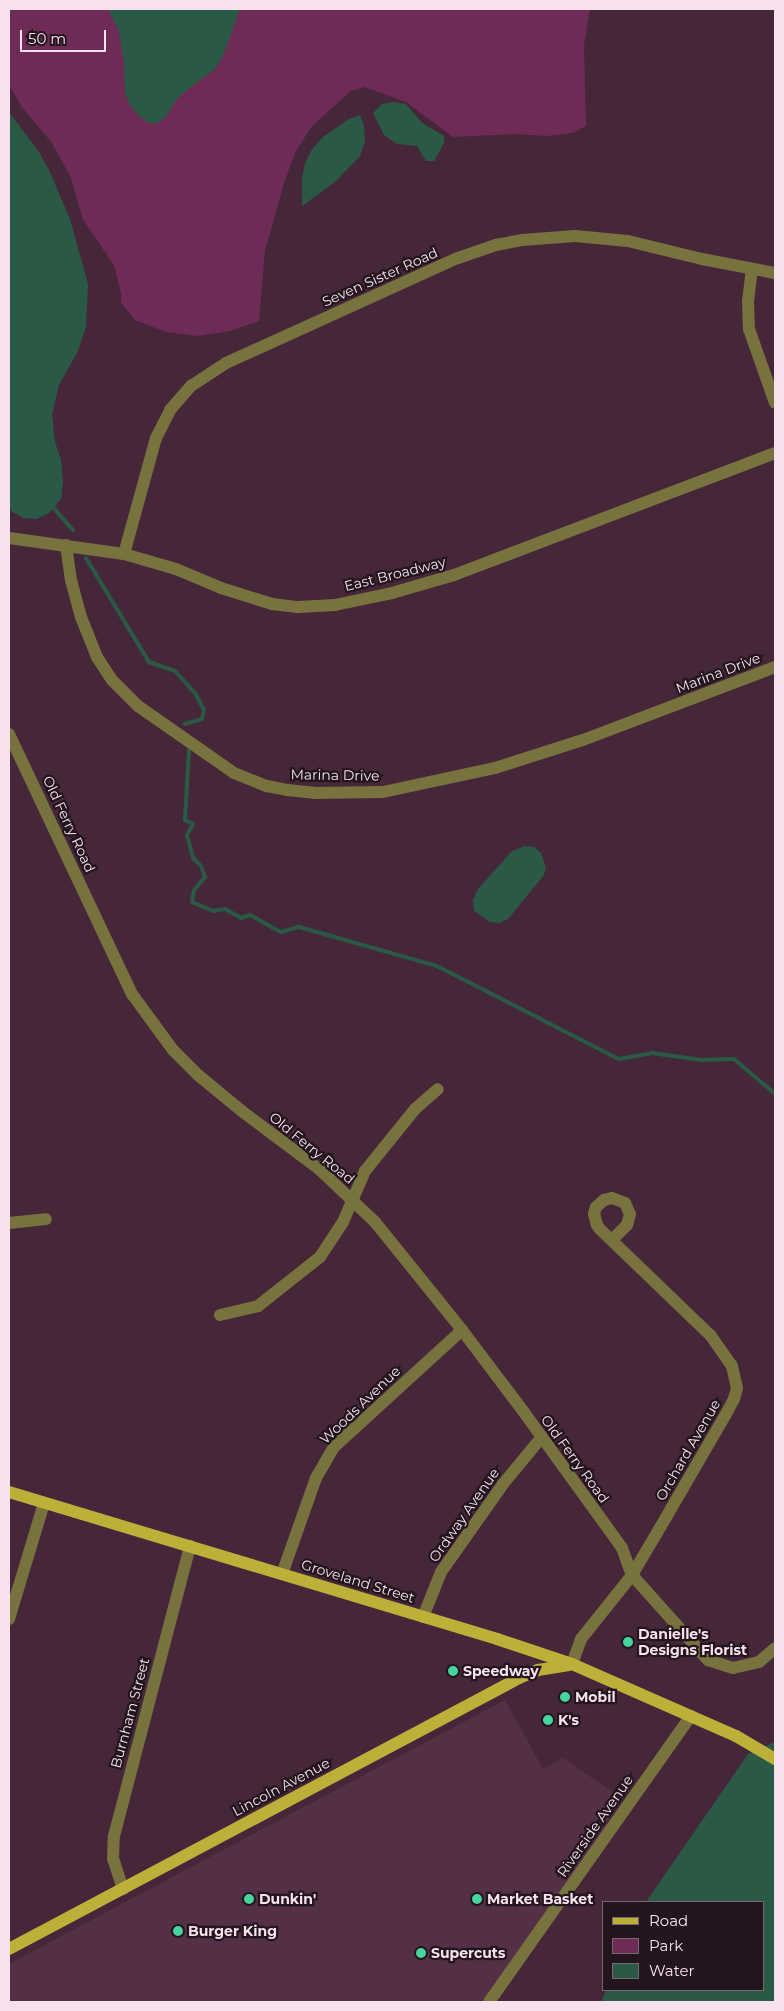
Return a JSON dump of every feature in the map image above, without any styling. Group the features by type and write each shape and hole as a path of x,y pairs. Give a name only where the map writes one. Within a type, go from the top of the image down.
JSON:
{"main road":[{"name":"Groveland Street","path":"9,1492 497,1639 572,1664 736,1736 775,1759"},
{"name":"Lincoln Avenue","path":"9,1949 519,1678 538,1670 572,1664"}],"street":[{"name":"Seven Sister Road","path":"124,554 156,438 176,401 191,386 226,363 470,253 522,240 548,237 601,237 628,241 775,273"},
{"path":"752,269 748,301 749,329 775,403"},
{"name":"East Broadway","path":"9,538 124,554 176,569 221,588 272,604 298,607 335,604 392,593 454,575 775,453"},
{"name":"Marina Drive","path":"66,545 71,580 81,617 97,657 112,680 138,706 234,773 267,786 287,790 331,793 383,792 495,768 574,743 775,667"},
{"name":"Old Ferry Road","path":"9,734 132,994 173,1050 198,1075 243,1112 319,1169 375,1222 462,1330 622,1548 632,1575 708,1660 733,1668 758,1662 775,1648"},
{"path":"220,1315 258,1306 320,1257 343,1222 365,1172 415,1109 438,1089"},
{"path":"9,1223 46,1218"},
{"name":"Orchard Avenue","path":"572,1664 582,1639 632,1575 704,1453 734,1399 737,1388 732,1366 710,1335 612,1240"},
{"name":"Woods Avenue","path":"282,1574 316,1478 334,1447 462,1330"},
{"name":"Ordway Avenue","path":"422,1617 441,1572 503,1484 541,1438"},
{"path":"9,1619 44,1503"},
{"name":"Burnham Street","path":"123,1889 113,1859 114,1836 190,1546"},
{"name":"Riverside Avenue","path":"489,2002 691,1716"}],"shaded area":[{"path":"505,1700 543,1769 563,1758 620,1797 600,1838 481,2002 9,2002 9,1964"}],"green space":[{"path":"9,9 590,9 584,45 586,126 573,133 547,136 513,134 453,137 406,102 364,87 351,91 312,126 296,151 284,183 265,251 259,321 230,331 198,336 166,332 135,320 121,302 121,293 114,265 83,220 71,178 52,143 22,107 9,85"}],"water":[{"path":"108,9 240,9 223,56 215,69 176,100 166,117 155,124 147,122 140,117 130,105 125,94 124,62 119,31"},
{"path":"393,102 406,104 422,123 444,136 444,143 434,161 426,161 417,146 397,144 384,135 373,113 382,104"},
{"path":"9,112 39,152 49,170 70,219 88,284 86,327 78,351 59,385 52,415 55,442 61,460 63,481 61,499 49,513 37,519 23,518 11,511 9,504"},
{"path":"360,115 364,126 365,141 360,156 335,182 302,206 302,178 305,163 312,149 323,137 349,119"},
{"path":"525,846 534,847 541,853 546,867 544,875 508,919 500,923 490,922 474,911 473,900 478,889 512,851"},
{"path":"775,1742 775,2002 601,2002 606,1991 764,1991 764,1901 647,1901 748,1754"}],"waterway":[{"path":"52,506 73,530"},
{"path":"86,558 149,662 175,671 195,693 204,710 202,719 185,724"},
{"path":"189,750 185,820 193,824 187,835 193,858 201,866 205,877 194,890 192,902 213,911 225,909 241,918 250,915 281,932 299,927 437,966 619,1059 652,1053 702,1060 734,1059 775,1094"}],"place":[{"name":"Danielle's Designs Florist","path":"628,1642"},
{"name":"Speedway","path":"453,1671"},
{"name":"Mobil","path":"565,1697"},
{"name":"K's","path":"548,1720"},
{"name":"Dunkin'","path":"249,1899"},
{"name":"Market Basket","path":"477,1899"},
{"name":"Burger King","path":"178,1931"},
{"name":"Supercuts","path":"421,1953"}]}
